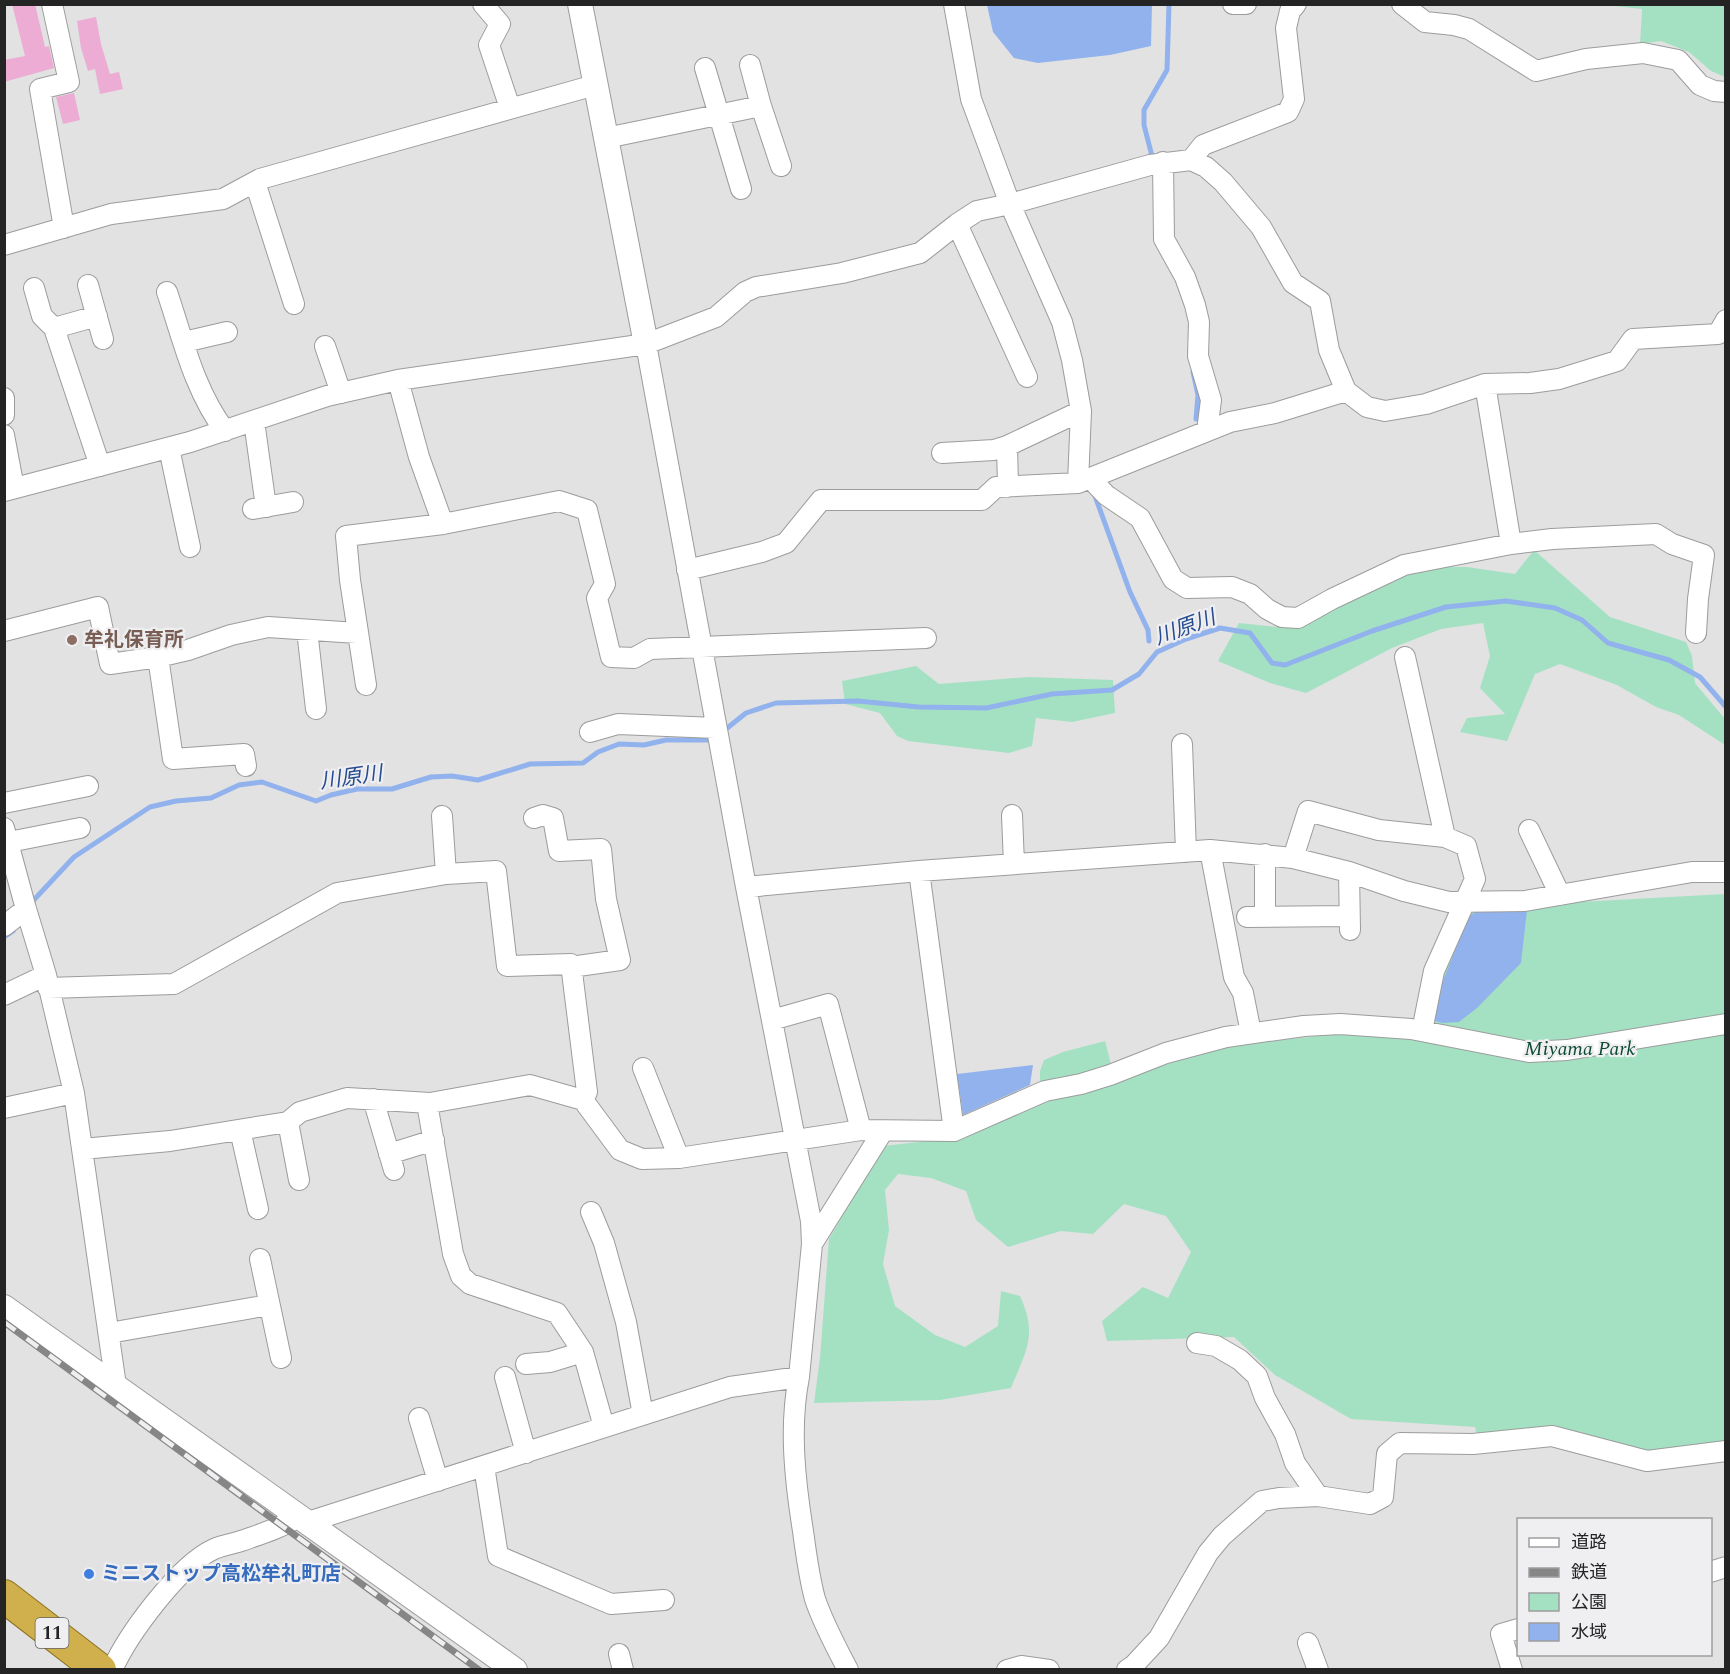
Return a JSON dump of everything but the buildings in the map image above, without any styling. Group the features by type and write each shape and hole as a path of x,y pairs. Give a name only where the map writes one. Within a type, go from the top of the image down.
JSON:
{"highway":[{"name":"11","path":"4,1596 100,1670"}],"street":[{"path":"52,4 69,82 40,89 64,228"},
{"path":"483,4 500,24 489,45 510,108"},
{"path":"585,4 580,5 811,1221 812,1244 796,1394 794,1442 797,1492 810,1579 823,1618 848,1670"},
{"path":"954,4 971,99 1010,204 1062,322 1072,360 1081,411 1084,480"},
{"path":"1233,4 1246,4"},
{"path":"1191,160 1203,145 1288,112 1294,99 1286,28 1290,11 1296,4"},
{"path":"1402,4 1425,22 1469,29 1536,71 1586,59 1643,53 1678,60 1700,85 1714,91 1725,92"},
{"path":"750,65 781,166"},
{"path":"705,68 741,189"},
{"path":"4,245 111,214 223,199 255,182 595,85"},
{"path":"606,138 761,106"},
{"path":"4,435 9,490 169,448 341,393 398,380 646,344 716,317 745,292 756,287 842,273 921,253 977,211 1157,163 1191,160 1206,167 1223,182 1261,227 1293,283 1320,301 1329,350 1346,391 1367,407 1385,411 1426,404 1485,384 1558,380 1617,362 1633,339 1718,334 1725,320"},
{"path":"1157,163 1164,239 1185,277 1199,322 1198,356 1211,400 1207,431"},
{"path":"255,182 294,304"},
{"path":"957,224 1027,377"},
{"path":"88,285 103,339"},
{"path":"34,288 42,316 54,328 100,466"},
{"path":"167,292 199,387 211,412 225,431"},
{"path":"54,328 97,316"},
{"path":"184,342 227,332"},
{"path":"325,346 341,393"},
{"path":"398,380 418,457 443,524"},
{"path":"1485,384 1511,544"},
{"path":"687,570 762,552 786,543 821,500 982,500 996,487 1084,480 1230,422 1275,413 1346,391"},
{"path":"4,398 4,415"},
{"path":"942,453 994,450 1081,411"},
{"path":"254,421 260,508 293,502"},
{"path":"1007,446 1008,487"},
{"path":"169,448 190,547"},
{"path":"1084,480 1140,518 1173,579 1187,588 1232,587 1250,594 1267,609 1282,617 1298,618 1404,565 1552,538 1656,534 1672,544 1704,555 1696,633"},
{"path":"366,685 357,633 346,536 443,524 559,501 587,510 604,584 597,598 611,657 634,658 650,649 926,638"},
{"path":"4,631 98,607 110,664 188,650 231,635 268,627 357,633"},
{"path":"307,630 310,697"},
{"path":"158,657 173,759 244,754 246,766"},
{"path":"1405,657 1445,837"},
{"path":"590,732 618,724 716,728"},
{"path":"1182,744 1186,852"},
{"path":"4,803 88,786"},
{"path":"1293,858 1308,811 1379,830 1445,837 1466,846 1475,879 1434,971 1422,1031"},
{"path":"1012,814 1014,864"},
{"path":"534,818 543,815 553,818 559,851 601,849 606,899 620,960 571,966"},
{"path":"442,816 446,874"},
{"path":"80,828 7,835 47,981 74,1094 116,1386"},
{"path":"1529,830 1560,895"},
{"path":"746,887 920,871 1210,850 1293,858 1449,902 1525,902 1692,872 1725,872"},
{"path":"1210,850 1234,977 1243,993 1251,1033"},
{"path":"1265,854 1256,917 1349,923 1349,872"},
{"path":"4,995 47,981 174,984 337,893 446,874 496,871 507,966 571,963 587,1092 583,1100"},
{"path":"920,871 954,1131"},
{"path":"4,926 26,909"},
{"path":"772,1020 828,1004 861,1130"},
{"path":"82,1149 170,1141 288,1122 300,1112 347,1098 427,1103 530,1085 583,1100 620,1150 642,1159 679,1158 861,1130 954,1131 1045,1091 1130,1069 1166,1053 1226,1037 1304,1026 1340,1024 1422,1031 1529,1052 1567,1050 1725,1024"},
{"path":"643,1068 679,1158"},
{"path":"4,1108 74,1094"},
{"path":"373,1099 392,1162 434,1140"},
{"path":"427,1103 453,1254 461,1276 470,1284 557,1313 583,1352 604,1427"},
{"path":"288,1122 299,1180"},
{"path":"240,1130 258,1209"},
{"path":"812,1244 883,1131"},
{"path":"591,1212 604,1243 626,1322 643,1415"},
{"path":"260,1259 281,1358"},
{"path":"109,1333 269,1305"},
{"path":"4,1307 515,1670"},
{"path":"1197,1343 1216,1346 1240,1360 1257,1376 1264,1398 1285,1434 1295,1463 1318,1496"},
{"path":"526,1364 550,1362 583,1352"},
{"path":"505,1377 526,1453"},
{"path":"112,1670 144,1618 190,1565 216,1548 304,1519 438,1481 730,1387 799,1377"},
{"path":"419,1418 438,1481"},
{"path":"1127,1670 1159,1638 1208,1553 1222,1536 1262,1501 1318,1496 1370,1504 1383,1497 1387,1454 1400,1443 1473,1444 1552,1436 1647,1461 1725,1451"},
{"path":"484,1466 498,1556 611,1604 664,1600"},
{"path":"1512,1670 1501,1634 1517,1629"},
{"path":"1308,1643 1318,1670"},
{"path":"1007,1670 1021,1666 1049,1670"}],"green space":[{"path":"1606,5 1725,5 1725,77 1711,71 1689,52 1661,41 1640,44 1642,9"},
{"path":"1534,550 1610,617 1686,642 1692,656 1695,683 1725,719 1725,745 1679,715 1656,707 1617,685 1560,664 1535,674 1507,741 1460,732 1467,718 1505,714 1480,688 1490,656 1483,623 1441,629 1392,648 1306,693 1270,683 1218,661 1239,623 1285,628 1311,621 1370,586 1417,567 1467,567 1515,574"},
{"path":"916,666 939,684 1029,677 1113,680 1115,713 1072,722 1036,718 1032,746 1009,753 908,741 897,736 880,713 845,704 842,681"},
{"name":"Miyama Park","path":"1725,894 1725,1448 1655,1453 1477,1435 1475,1427 1351,1419 1275,1375 1234,1337 1107,1341 1102,1321 1143,1287 1168,1298 1191,1252 1166,1216 1124,1204 1093,1234 1061,1231 1008,1247 976,1220 966,1191 931,1178 898,1174 885,1190 889,1230 883,1264 895,1306 935,1335 965,1347 998,1326 1001,1291 1020,1296 1029,1332 1025,1353 1011,1388 940,1400 814,1403 820,1358 829,1239 883,1146 954,1138 1059,1097 1228,1046 1355,1032 1430,1034 1439,974 1470,908"},
{"path":"1105,1041 1112,1068 1040,1084 1040,1071 1044,1060 1063,1052"}],"water":[{"path":"987,5 1152,5 1151,46 1110,55 1038,63 1014,58 993,32"},
{"path":"1527,910 1521,963 1477,1008 1459,1022 1442,1023 1432,1020 1440,988 1469,916 1476,912"},
{"path":"1033,1065 1030,1085 963,1115 957,1074"}],"waterway":[{"path":"1153,160 1144,125 1144,110 1167,70 1169,4"},
{"path":"1193,372 1198,395 1196,419"},
{"path":"1095,496 1130,592 1148,630 1149,641"},
{"name":"川原川","path":"726,729 746,713 776,703 858,701 919,707 986,708 1052,694 1112,690 1139,674 1157,652 1186,639 1220,628 1250,633 1272,663 1285,665 1372,631 1446,607 1506,601 1555,608 1582,620 1608,643 1669,660 1700,677 1726,707"},
{"name":"川原川","path":"31,903 74,857 150,807 176,801 211,798 239,785 262,782 316,801 357,789 392,789 431,777 452,776 478,780 530,764 583,763 598,752 619,744 644,745 666,740 708,740"},
{"name":"川原川","path":"4,937 13,931"}],"railway":[{"path":"4,1322 479,1670"}],"place":[{"name":"牟礼保育所","path":"72,640"},
{"name":"ミニストップ高松牟礼町店","path":"89,1574"}]}
